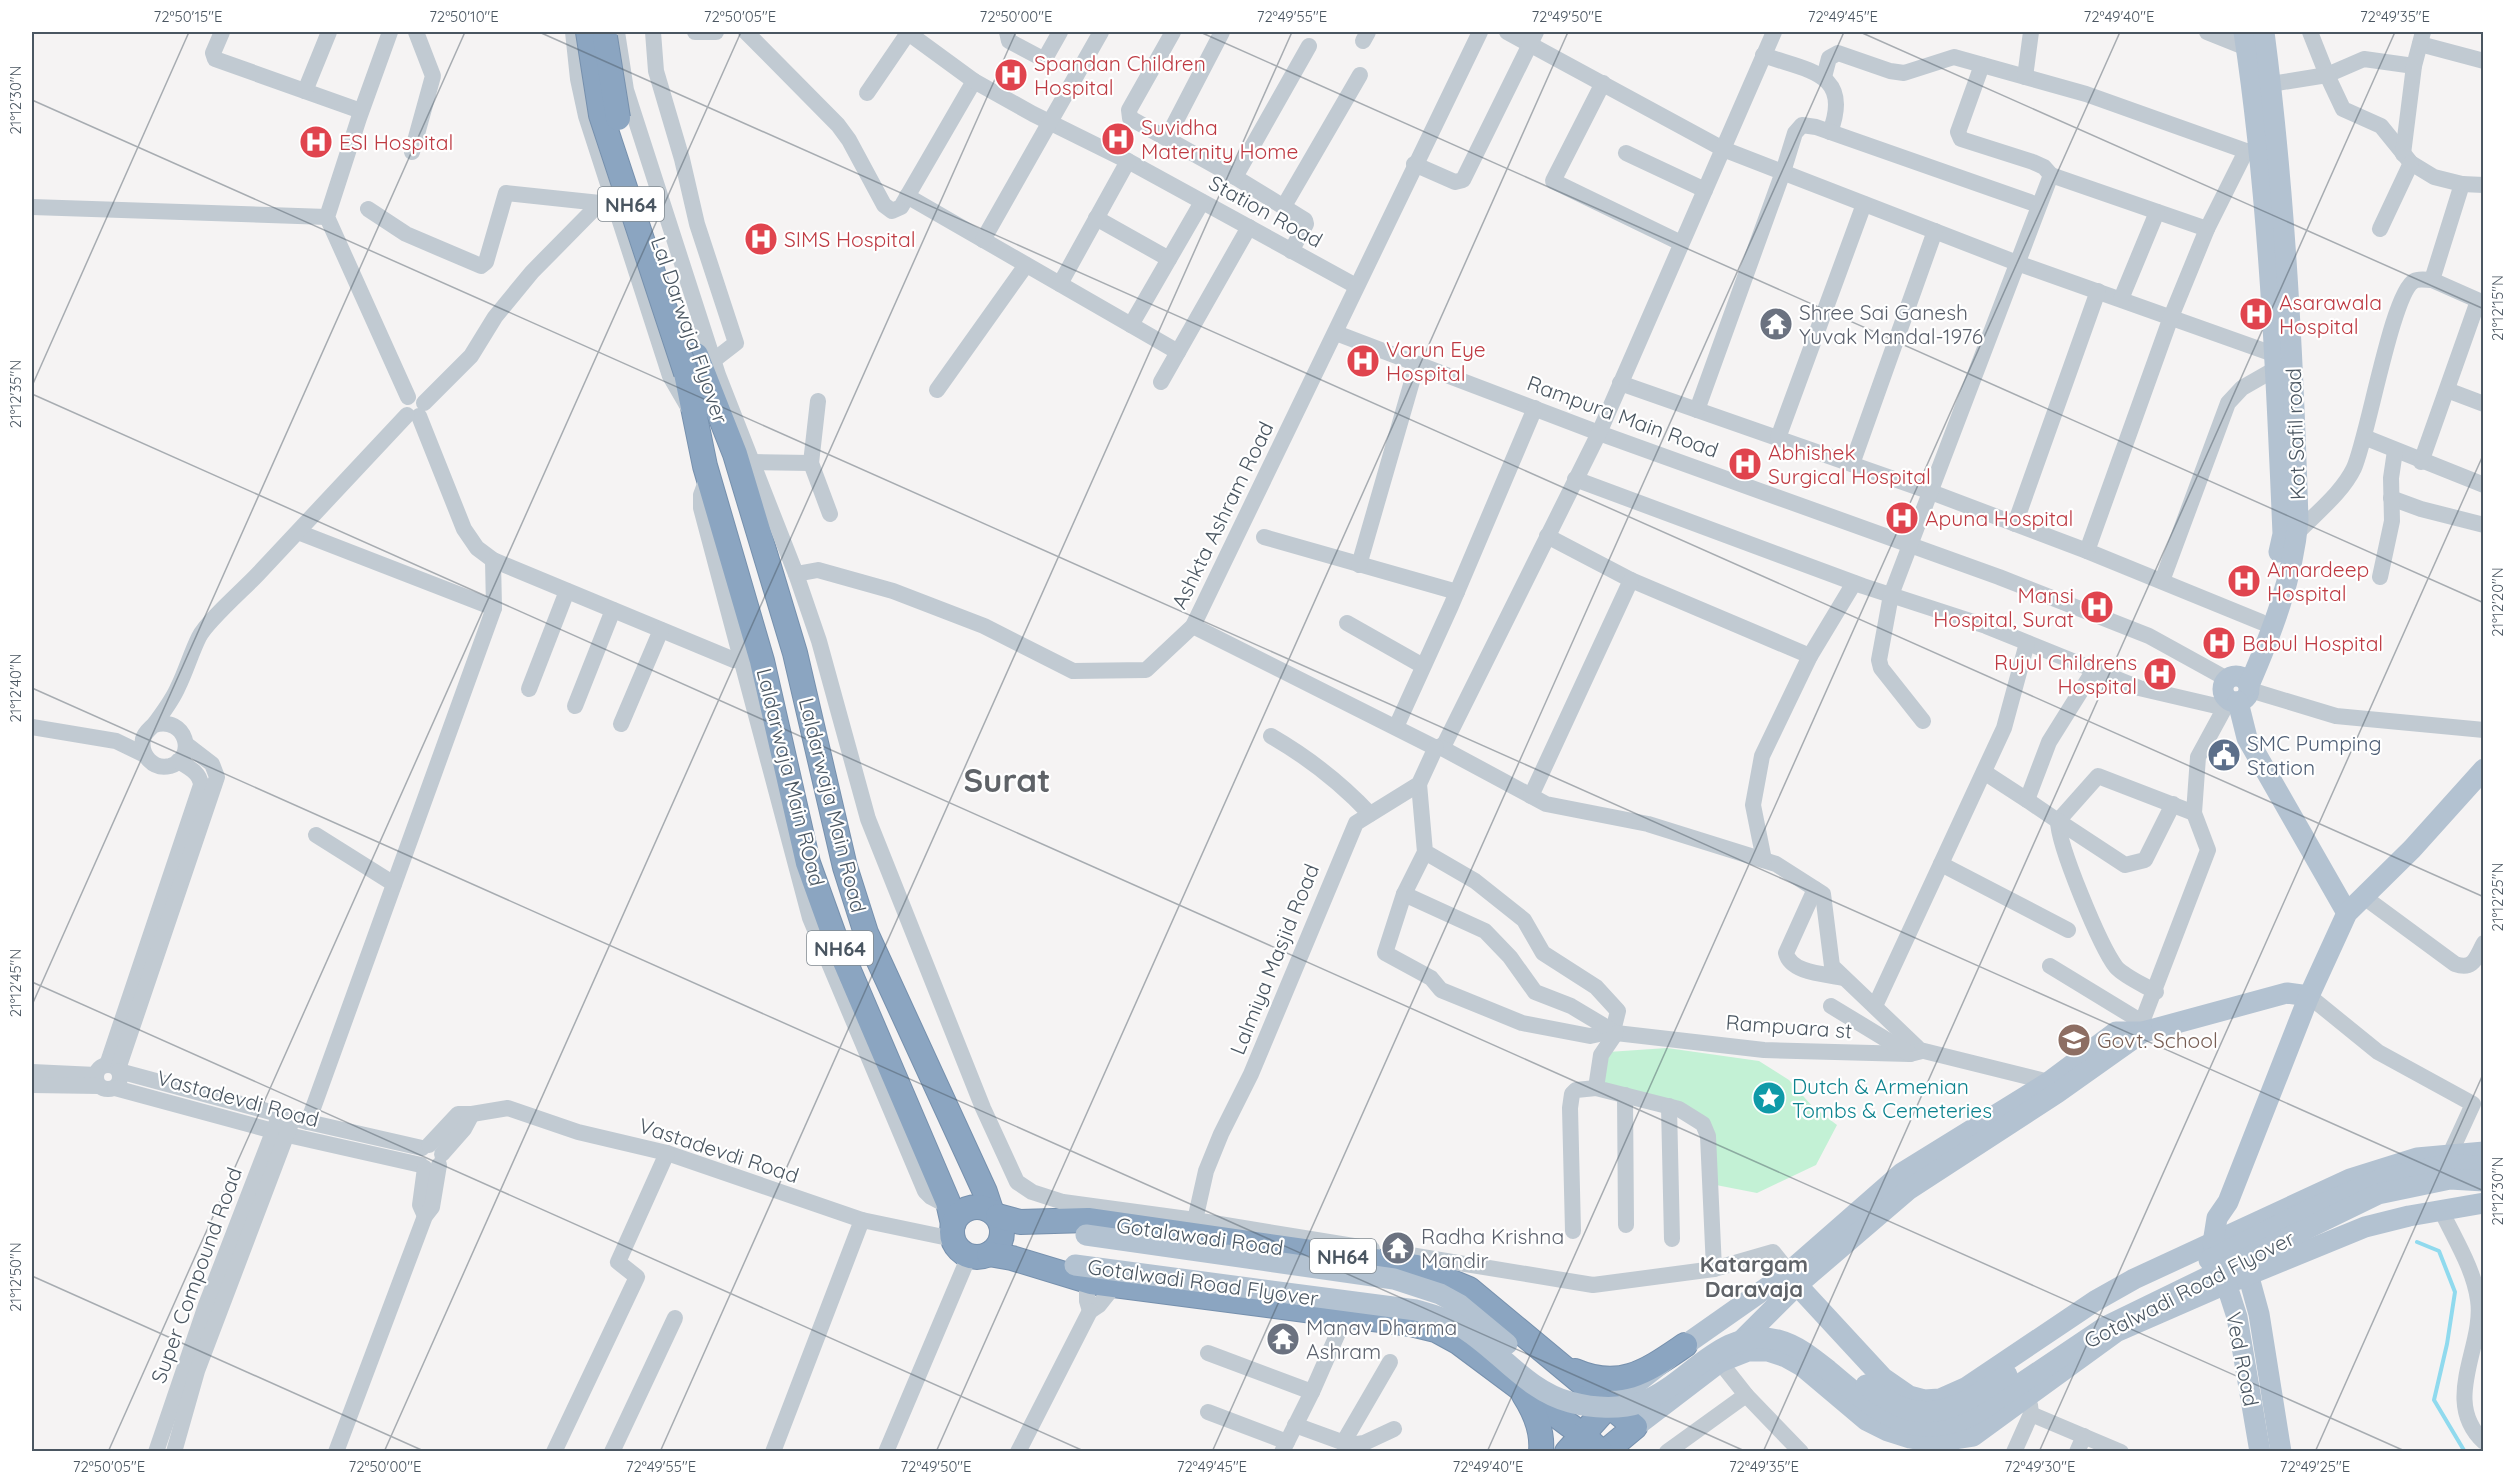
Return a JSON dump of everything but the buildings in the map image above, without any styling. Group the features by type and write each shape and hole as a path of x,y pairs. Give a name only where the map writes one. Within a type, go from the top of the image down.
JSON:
{"highway":[{"name":"Lal Darwaja Flyover","path":"588,32 601,115 699,363 745,455"},
{"name":"Lal Darwaja Flyover","path":"604,32 618,119 699,363 696,421"},
{"name":"Laldarwaja Main ROad","path":"696,421 752,661 808,863 835,938 971,1240"},
{"name":"Laldarwaja Main Road","path":"745,455 795,653 845,867 866,933 985,1192 1003,1216"},
{"name":"NH64","path":"984,1207 1003,1216 1003,1233 996,1249 971,1240 962,1211 984,1207"},
{"name":"Gotalawadi Road","path":"1003,1216 1088,1220 1416,1267 1469,1289 1635,1427"},
{"path":"971,1240 1115,1285 1411,1324 1436,1330 1458,1342 1523,1394 1534,1409 1542,1442 1541,1452"},
{"path":"1559,1364 1595,1380 1614,1379 1650,1369 1685,1345"},
{"path":"1502,1377 1589,1448"},
{"path":"1589,1448 1610,1404"},
{"path":"1589,1448 1635,1427"}],"main road":[{"name":"Kot Safil road","path":"2261,153 2271,84 2264,32"},
{"name":"Kot Safil road","path":"2237,691 2274,626 2297,533 2261,153 2246,40"},
{"name":"Kot Safil road","path":"2237,691 2261,621 2283,534 2282,360"},
{"path":"2237,691 2247,738 2347,913"},
{"path":"2213,1243 2217,1218 2228,1202 2309,996 2347,913 2412,849 2484,769"},
{"path":"1610,1404 1685,1345 1793,1279 1908,1190 2143,1027 2287,993 2309,996"},
{"path":"1793,1279 1883,1378 1909,1396 1924,1400 1934,1399 1954,1395 2095,1301 2134,1279 2350,1179 2417,1158 2484,1152"},
{"name":"Gotalwadi Road Flyover","path":"1003,1216 1086,1235 1394,1280 1420,1286 1460,1305 1551,1379 1571,1388 1592,1393 1619,1392 1640,1388 1657,1379 1712,1337 1728,1329 1766,1324 1802,1335 1889,1400 1905,1408 1941,1412 1958,1407 1973,1398 2102,1314 2309,1210 2381,1179 2450,1164 2484,1167"},
{"name":"Gotalwadi Road Flyover","path":"1081,1273 1404,1309 1437,1316 1458,1325 1477,1338 1546,1392 1568,1402 1594,1407 1620,1407 1642,1402 1663,1391 1732,1342 1764,1338 1779,1340 1809,1355 1882,1413 1901,1423 1923,1426 1943,1425 1964,1420 1980,1411 2105,1327 2378,1194 2450,1179 2484,1181"},
{"name":"Ved Road","path":"2228,1202 2259,1314 2281,1452"},
{"path":"1720,1362 1748,1352 1768,1351 1786,1357 1802,1366 1866,1420 1888,1431 1932,1447 1973,1436 2030,1404 2116,1332 2365,1227 2484,1203"},
{"name":"Ved Road","path":"2213,1243 2237,1317 2260,1452"},
{"path":"1635,1427 1720,1362 1793,1279"}],"street":[{"path":"222,32 213,53 215,59 361,111"},
{"path":"305,91 329,32"},
{"path":"390,32 361,111 327,218 414,408 464,529 477,549 493,560 734,660 752,661"},
{"path":"412,153 433,76 416,32"},
{"path":"573,32 581,92 606,200 670,376 696,421"},
{"path":"617,32 624,80 699,363 736,343 697,224 682,159 656,71 653,32"},
{"path":"695,32 716,32"},
{"path":"746,32 838,125 888,209 897,210 907,196 974,81"},
{"path":"867,93 908,32"},
{"name":"Station Road","path":"908,32 974,81 1128,161 1356,286"},
{"path":"1007,32 1009,41 1041,58 1047,55 1060,32"},
{"path":"983,240 1101,32"},
{"path":"1173,32 1129,114 1133,120 1235,177 1306,221 1291,250"},
{"path":"1167,138 1222,32"},
{"name":"Ashkta Ashram Road","path":"796,574 818,570 892,591 984,626 1073,671 1146,670 1193,626 1480,32"},
{"path":"1507,32 1533,38 1603,83 1723,149 2017,263 2171,317 2282,360"},
{"path":"1615,1032 1590,1036 1522,1023 1442,990 1431,978 1385,953 1404,894 1425,852 1419,784 1438,747 1444,744 1599,433 1774,32"},
{"path":"2025,77 2031,32"},
{"path":"2207,32 2246,40"},
{"path":"2310,32 2343,109 2380,126 2407,159 2434,177 2462,184 2484,185"},
{"path":"1414,165 1455,182 1462,180 1533,38"},
{"path":"2380,229 2407,159 2414,66 2421,38 2484,61"},
{"path":"1235,177 1309,46"},
{"path":"575,58 586,48 594,47 608,50 621,57"},
{"path":"1824,77 1830,58 1838,53 1904,73 1954,57 2086,94 2261,153 2207,229 2171,317 2087,551"},
{"path":"1763,55 1824,77 1833,87 1837,101 1837,115 1830,132"},
{"path":"2271,84 2327,75 2364,59 2414,66"},
{"path":"1982,65 1958,132 1961,139 2033,162 2044,167 2051,175 2207,229"},
{"path":"1284,206 1360,75"},
{"path":"581,92 594,96 604,95 616,90 624,80"},
{"path":"1603,83 1553,181 1682,243"},
{"path":"1697,410 1795,133 1802,125 1830,132 2038,205"},
{"path":"1626,153 1705,190"},
{"path":"1060,284 1128,161"},
{"path":"1923,721 1881,668 1879,660 1891,595 2051,175"},
{"path":"2432,280 2462,184"},
{"path":"368,209 406,234 481,266 486,262 506,193 606,200"},
{"path":"907,196 1178,352"},
{"path":"145,755 142,749 149,730 177,690 200,635 414,408 471,356 495,317 532,272 606,200"},
{"path":"1131,325 1202,202"},
{"path":"1778,438 1864,204"},
{"path":"32,207 327,218"},
{"path":"2121,299 2157,212"},
{"path":"1096,218 1169,259"},
{"path":"1161,382 1249,227"},
{"path":"1852,464 1935,231"},
{"path":"937,390 1026,265"},
{"path":"2297,533 2346,482 2355,465 2364,437 2389,337 2409,286 2418,280 2432,280 2481,302 2421,462"},
{"path":"2015,524 2098,291"},
{"name":"Rampura Main Road","path":"1336,333 1599,433 1911,544 2149,636 2237,691"},
{"path":"2162,581 2228,403 2242,388 2282,360"},
{"path":"1359,565 1417,364"},
{"path":"1620,383 1931,492 2087,551 2261,621"},
{"path":"2447,390 2484,404"},
{"path":"818,401 811,463 830,514"},
{"path":"1395,727 1457,592 1535,408"},
{"path":"2364,437 2421,462 2484,485"},
{"path":"2380,577 2392,521 2391,478 2396,451"},
{"path":"745,455 811,463"},
{"path":"745,455 796,574 819,641 868,819 983,1108 1017,1182 1032,1192 1063,1202 1195,1220 1593,1285 1714,1269 1773,1252 1793,1279"},
{"path":"1575,479 1854,583 1986,626 2139,688 2237,691 2336,716 2484,730"},
{"path":"2391,498 2421,509 2484,525"},
{"path":"298,532 494,608 493,560"},
{"path":"1546,536 1631,580 1810,656"},
{"path":"1264,537 1457,592"},
{"path":"1531,796 1631,580"},
{"path":"1764,860 1753,805 1762,756 1810,656 1854,583"},
{"path":"529,689 567,591"},
{"name":"Super Compound Road","path":"156,1452 206,1305 281,1133 294,1118 394,884 494,608"},
{"path":"575,706 613,610"},
{"path":"1347,623 1424,666"},
{"path":"1193,626 1438,747 1546,804 1648,824 1776,864 1823,894 1832,966 1875,1006 1916,1053"},
{"path":"621,724 661,630"},
{"path":"795,653 819,641"},
{"path":"1875,1006 2004,728 2027,643"},
{"path":"2027,800 2049,742 2094,670"},
{"path":"177,690 178,728"},
{"path":"2050,966 2143,1027 2208,850 2194,813 2199,757 2237,691"},
{"path":"32,727 116,741 145,755 156,765 162,766 178,761 185,751 186,744 178,728 169,723 116,741"},
{"path":"1270,736 1309,758 1348,790 1370,814"},
{"path":"109,1076 161,949 218,777 212,764 186,744"},
{"path":"109,1076 201,785 200,778 191,768 178,761"},
{"path":"1983,772 2125,865 2145,860 2173,804"},
{"path":"2156,992 2117,968 2099,936 2075,878 2058,831 2058,821 2098,776 2194,813"},
{"name":"Lalmiya Masjid Road","path":"1195,1220 1206,1171 1221,1134 1251,1074 1356,823 1419,784"},
{"path":"316,835 394,884"},
{"path":"1425,852 1475,881 1524,920 1543,953 1596,987 1618,1011 1615,1032 1601,1055 1596,1088"},
{"path":"1941,864 2068,930"},
{"path":"1815,889 1786,953 1788,960 1792,965 1801,968 1844,978"},
{"path":"1404,894 1485,931 1510,957 1535,992 1571,1006 1615,1032"},
{"path":"2364,897 2455,964 2470,966 2484,943"},
{"path":"2309,996 2378,1052 2473,1104 2450,1154"},
{"path":"1831,1006 1916,1053 2053,1088"},
{"name":"Rampuara st","path":"1615,1032 1764,1050 1916,1053"},
{"name":"Vastadevdi Road","path":"32,1072 109,1076 294,1118 430,1158"},
{"name":"Vastadevdi Road","path":"32,1085 109,1076 281,1133 430,1158"},
{"path":"1572,1231 1570,1108 1572,1094 1576,1090 1596,1088 1669,1106 1679,1109 1703,1124 1708,1136 1714,1269"},
{"path":"1625,1095 1626,1225"},
{"path":"1669,1106 1672,1239"},
{"name":"Vastadevdi Road","path":"430,1158 458,1114 508,1108 578,1132 666,1154 862,1220 971,1240"},
{"name":"Super Compound Road","path":"174,1452 197,1371 281,1133"},
{"path":"554,1452 637,1277 618,1263 666,1154"},
{"path":"336,1452 425,1216 432,1207 430,1158"},
{"path":"2441,1210 2475,1285 2479,1302 2479,1314 2465,1377 2465,1403 2470,1423 2484,1442"},
{"path":"773,1452 862,1220"},
{"path":"886,1452 971,1240"},
{"path":"1081,1273 1090,1311"},
{"path":"1018,1452 1090,1311 1099,1305 1115,1285"},
{"path":"1208,1412 1285,1447 1345,1317"},
{"path":"612,1452 675,1318"},
{"path":"1208,1353 1312,1392"},
{"path":"1342,1443 1390,1362"},
{"path":"1720,1362 1746,1395 1800,1452"},
{"path":"1667,1452 1746,1395"},
{"path":"1932,1447 1934,1399"},
{"path":"2014,1452 2030,1404 2081,1444 2121,1452"},
{"path":"1296,1425 1342,1443 1357,1445 1394,1429"}],"green space":[{"path":"1667,1048 1759,1061 1789,1080 1812,1106 1837,1125 1816,1165 1757,1193 1716,1185 1705,1122 1599,1086 1608,1052"}],"waterway":[{"path":"2417,1242 2439,1251 2455,1292 2447,1344 2434,1400 2465,1452"}],"place":[{"name":"Spandan Children Hospital","path":"1011,75"},
{"name":"Suvidha Maternity Home","path":"1118,139"},
{"name":"ESI Hospital","path":"316,142"},
{"name":"SIMS Hospital","path":"761,239"},
{"name":"Asarawala Hospital","path":"2256,314"},
{"name":"Shree Sai Ganesh Yuvak Mandal-1976","path":"1776,324"},
{"name":"Varun Eye Hospital","path":"1363,361"},
{"name":"Abhishek Surgical Hospital","path":"1745,464"},
{"name":"Apuna Hospital","path":"1902,518"},
{"name":"Amardeep Hospital","path":"2244,581"},
{"name":"Mansi Hospital, Surat","path":"2097,607"},
{"name":"Babul Hospital","path":"2219,643"},
{"name":"Rujul Childrens Hospital","path":"2160,674"},
{"name":"SMC Pumping Station","path":"2224,755"},
{"name":"Govt. School","path":"2074,1040"},
{"name":"Dutch & Armenian Tombs & Cemeteries","path":"1769,1098"},
{"name":"Radha Krishna Mandir","path":"1398,1248"},
{"name":"Manav Dharma Ashram","path":"1283,1339"}],"district":[{"name":"Surat","path":"1007,779"},
{"name":"Katargam Daravaja","path":"1754,1276"}]}
